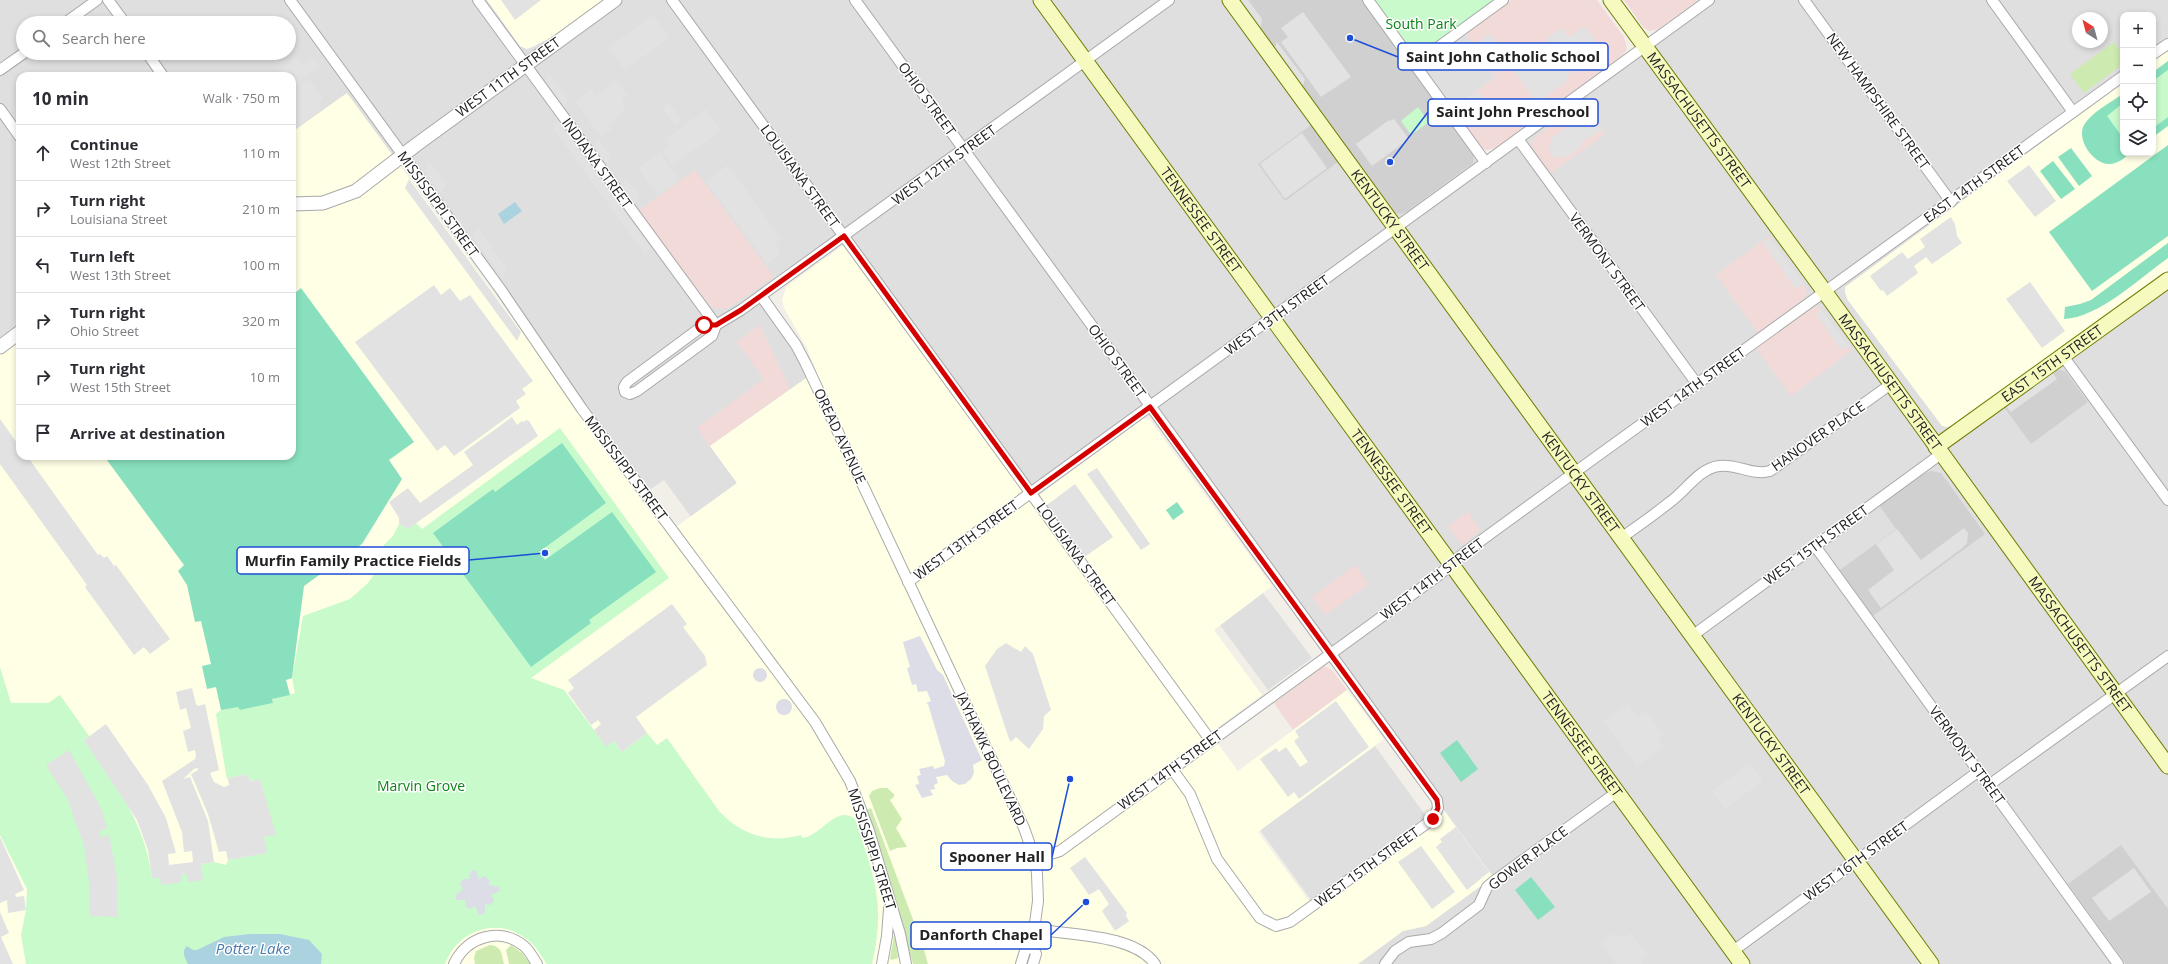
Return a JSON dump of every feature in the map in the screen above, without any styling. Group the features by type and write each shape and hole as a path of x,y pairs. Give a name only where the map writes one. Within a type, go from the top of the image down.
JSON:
{"main road":[{"name":"TENNESSEE STREET","path":"1041,0 1742,964"},
{"name":"KENTUCKY STREET","path":"1230,0 1931,964"},
{"name":"MASSACHUSETTS STREET","path":"1611,0 1825,292 2168,766"},
{"name":"EAST 15TH STREET","path":"1939,451 2063,356 2168,280"}],"street":[{"path":"74,16 96,0"},
{"path":"108,0 120,16"},
{"name":"MISSISSIPPI STREET","path":"290,0 501,290 582,409 815,722 850,781 884,880 889,903 900,934 906,964"},
{"name":"INDIANA STREET","path":"478,0 716,325"},
{"name":"WEST 11TH STREET","path":"296,204 323,203 346,196 356,191 526,64 615,0"},
{"name":"LOUISIANA STREET","path":"672,0 1211,741"},
{"name":"OHIO STREET","path":"855,0 1437,800"},
{"name":"WEST 12TH STREET","path":"716,325 712,336 637,391 630,394 625,392 624,387 627,382 704,325 716,325 761,296 1169,0"},
{"path":"1368,0 1486,162"},
{"path":"1415,64 1502,0"},
{"name":"WEST 13TH STREET","path":"908,582 1709,0"},
{"name":"NEW HAMPSHIRE STREET","path":"1804,0 1951,202"},
{"path":"1992,0 2073,112"},
{"path":"2156,52 2168,44"},
{"path":"0,70 16,59"},
{"path":"152,60 160,72"},
{"name":"EAST 14TH STREET","path":"1825,292 2120,78"},
{"path":"0,109 16,131"},
{"name":"VERMONT STREET","path":"1518,139 1697,384"},
{"name":"WEST 14TH STREET","path":"1035,859 1060,851 1330,654 1573,473 1825,292"},
{"name":"OREAD AVENUE","path":"761,296 796,345 806,364 908,582"},
{"path":"0,347 16,335"},
{"path":"2063,356 2168,500"},
{"name":"HANOVER PLACE","path":"1621,538 1672,501 1696,478 1710,469 1725,465 1758,472 1770,471 1891,384"},
{"name":"WEST 15TH STREET","path":"1692,636 1815,546 1939,451"},
{"name":"VERMONT STREET","path":"1815,546 2118,964"},
{"name":"JAYHAWK BOULEVARD","path":"908,582 1024,828 1035,859 1038,901 1035,929 1032,945 1025,952 1021,964"},
{"path":"1990,786 2168,656"},
{"name":"WEST 15TH STREET","path":"1172,769 1190,794 1217,859 1260,918 1271,925 1283,925 1433,819 1438,808 1437,800"},
{"name":"WEST 16TH STREET","path":"1733,951 1979,771"},
{"name":"GOWER PLACE","path":"1385,964 1395,951 1409,942 1431,939 1442,933 1479,904 1487,887 1494,881 1617,792"},
{"path":"882,964 888,936 889,903"},
{"path":"1035,929 1102,938 1142,951 1155,964"},
{"path":"454,964 460,952 469,944 492,936 507,937 520,943 537,964"},
{"name":"JAYHAWK BOULEVARD","path":"1032,945 1036,954 1033,964"}],"shaded area":[{"path":"0,0 487,0 520,46 527,49 534,47 605,0 1368,0 1486,162 1709,0 2168,0 2168,964 1358,964 1403,931 1426,926 1493,877 1150,407 1031,493 844,236 761,296 811,375 710,446 737,483 691,517 664,480 645,493 403,156 296,202 296,72 16,72 16,335 0,347"},
{"path":"487,0 605,0 555,36 527,49 520,46"},
{"path":"501,0 541,0 515,20"},
{"path":"1237,0 1363,0 1472,150 1474,155 1473,163 1406,212 1401,214 1393,212"},
{"path":"1237,0 1248,0 1262,19 1260,31"},
{"path":"1511,0 1597,0 1624,37 1627,49 1623,55 1495,148 1486,150 1481,148 1453,108 1496,77 1465,34"},
{"path":"1624,0 1698,0 1658,29 1650,31 1644,28"},
{"path":"1303,12 1351,77 1321,97 1281,42 1288,37 1281,28"},
{"path":"653,15 670,37 625,70 608,48"},
{"path":"1585,26 1601,47 1585,59 1588,63 1572,75 1546,39 1562,28 1569,37"},
{"path":"1490,33 1512,64 1497,74 1475,44"},
{"path":"1465,34 1496,77 1453,108 1426,71 1425,66 1427,61"},
{"path":"1277,42 1305,79 1302,89 1274,50"},
{"path":"1545,42 1569,74 1566,82 1537,103 1511,67"},
{"path":"2168,50 2168,271 1955,425 1947,427 1942,426 1847,299 1845,287 2120,85 2120,156 2156,156 2156,59"},
{"path":"312,58 319,67 301,79 301,81 304,82 309,79 323,98 318,103 322,109 296,129 296,72 278,72 296,59 302,65"},
{"path":"548,75 552,76 568,100 564,109 545,82"},
{"path":"616,80 628,96 622,99 623,106 626,110 614,119 615,120 609,125 612,129 601,137 575,101 591,89 596,95"},
{"path":"1478,91 1490,107 1472,121 1465,119 1459,110 1461,103"},
{"path":"347,93 669,532 737,483 710,446 816,371 807,348 784,308 782,299 787,286 844,245 850,249 946,387 1030,502 1143,419 1150,420 1272,586 1214,630 1262,695 1210,733 1238,771 1347,690 1384,739 1258,832 1315,909 1429,827 1445,812 1493,877 1426,926 1403,931 1358,964 0,964 0,354 16,343 16,460 296,460 296,129"},
{"path":"669,103 682,120 675,125 662,108"},
{"path":"1579,104 1582,104 1605,134 1551,173 1532,147 1533,139"},
{"path":"706,109 721,131 672,166 662,151 669,146 665,140"},
{"path":"1588,112 1602,130 1582,142 1582,146 1567,157 1554,157 1549,151 1552,138"},
{"path":"1394,119 1409,139 1372,166 1356,144 1389,120"},
{"path":"558,120 650,247 646,254 643,252 553,129"},
{"path":"1311,125 1338,162 1285,201 1258,164"},
{"path":"1302,133 1327,168 1285,199 1260,164"},
{"path":"596,141 600,142 611,157 606,167 593,148"},
{"path":"660,153 680,180 658,196 638,168"},
{"path":"428,163 432,164 446,184 441,193 424,170"},
{"path":"728,165 781,239 775,244 781,253 767,264 706,181"},
{"path":"2029,165 2056,201 2035,217 2007,181"},
{"path":"695,170 774,277 731,306 723,309 716,309 707,303 638,211"},
{"path":"409,179 521,332 517,341 405,188"},
{"path":"625,180 628,181 639,196 635,206 621,188"},
{"path":"1951,217 1955,224 1957,236 1962,243 1932,264 1926,257 1914,266 1918,273 1887,296 1883,290 1881,291 1870,276 1902,252 1908,259 1925,247 1920,239"},
{"path":"478,228 507,269 503,279 473,237"},
{"path":"1769,236 1805,287 1807,293 1803,301 1758,333 1716,275"},
{"path":"1770,238 1803,284 1796,289 1763,243"},
{"path":"2030,282 2065,331 2042,348 2006,299"},
{"path":"434,285 441,295 450,288 460,301 470,295 533,381 522,389 526,394 516,401 520,408 454,456 445,445 437,451 355,342"},
{"path":"1818,306 1851,351 1791,396 1756,348 1811,308"},
{"path":"1822,310 1848,346 1841,350 1816,314"},
{"path":"760,325 790,389 710,446 697,428 764,379 737,342"},
{"path":"2058,370 2065,371 2088,402 2031,444 2004,407"},
{"path":"2052,372 2057,379 2011,412 2006,406"},
{"path":"512,417 517,425 522,421 529,421 538,436 408,529 399,524 399,518 389,502 408,488 420,503 473,465 464,452"},
{"path":"0,419 16,441 16,460 30,460 98,555 100,554 104,558 107,556 114,566 116,565 170,639 150,654 144,647 134,655 85,587 87,585 0,464"},
{"path":"1097,468 1150,544 1141,550 1087,474"},
{"path":"1931,471 1941,473 1985,534 1873,616 1840,570 1896,529 1879,505 1920,475"},
{"path":"1075,484 1113,537 1080,560 1043,508"},
{"path":"1468,512 1481,530 1462,545 1448,526"},
{"path":"1964,528 1968,533 1967,543 1961,549 1881,608 1868,590 1894,570 1876,544 1897,529 1921,560"},
{"path":"1355,565 1369,584 1325,615 1312,597"},
{"path":"1263,593 1312,658 1268,690 1220,625"},
{"path":"672,604 687,624 683,627 705,656 707,665 636,717 647,733 622,752 614,741 606,747 594,730 601,724 598,720 591,725 568,693 574,688 568,680"},
{"path":"920,636 937,670 943,675 982,760 973,765 974,773 971,779 965,784 959,785 952,781 947,775 936,777 938,783 934,785 935,789 930,790 933,795 922,798 915,785 919,784 917,776 921,775 919,769 933,766 934,769 944,766 945,761 928,704 926,703 931,701 927,691 918,692 916,684 912,685 907,668 910,667 903,642"},
{"path":"1006,643 1021,652 1025,646 1033,654 1051,710 1044,716 1043,729 1029,749 1016,737 1011,742 1009,739 985,666 997,649"},
{"path":"1324,666 1332,670 1347,690 1293,730 1274,703"},
{"path":"757,668 763,668 767,672 767,678 763,682 757,682 753,678 753,672"},
{"path":"192,688 196,704 198,706 205,704 219,770 210,773 214,782 224,787 229,785 228,778 247,774 250,781 260,779 276,835 264,837 267,853 228,860 226,851 219,852 208,814 191,774 198,770 198,768 194,769 183,779 190,777 208,821 214,862 201,864 203,880 188,882 187,875 182,874 181,882 161,885 160,878 152,878 148,850 137,820 84,740 106,724 148,785 166,818 176,853 168,854 169,865 193,862 192,851 184,852 182,832 162,781 195,759 196,756 195,750 188,752 183,731 191,728 186,708 180,710 176,692"},
{"path":"784,699 791,704 792,707 787,714 784,715 777,710 776,707 781,700"},
{"path":"1336,701 1369,747 1299,799 1294,792 1288,797 1260,759 1276,748 1279,752 1286,747 1300,767 1308,762 1294,741 1299,737 1295,731"},
{"path":"1628,703 1638,717 1646,711 1664,735 1658,740 1663,747 1637,766 1603,721"},
{"path":"1375,746 1426,816 1311,900 1260,830"},
{"path":"69,750 101,808 107,828 99,832 102,838 109,834 117,877 117,917 90,916 89,882 84,845 67,798 46,765"},
{"path":"1750,763 1763,781 1725,809 1712,791"},
{"path":"1456,827 1489,872 1467,890 1436,847 1442,842 1440,839"},
{"path":"0,837 24,890 15,894 16,897 24,896 26,910 8,913 7,900 0,903"},
{"path":"2121,845 2168,909 2168,964 2126,964 2068,884"},
{"path":"1421,846 1455,892 1432,909 1398,862"},
{"path":"1085,857 1127,913 1126,916 1129,921 1115,931 1102,911 1109,904 1099,889 1089,895 1070,868"},
{"path":"2134,868 2151,892 2109,921 2092,898"},
{"path":"476,870 479,879 485,876 489,880 489,885 499,887 500,891 491,895 494,900 491,905 485,904 485,914 479,915 475,906 470,909 465,906 466,900 456,900 455,895 463,890 460,884 463,879 469,879 471,871"},
{"path":"0,912 9,933 1,937 13,964 0,964"},
{"path":"1631,933 1647,955 1640,960 1643,964 1616,964 1601,943 1613,934 1624,937"}],"green space":[{"name":"South Park","path":"1374,0 1495,0 1425,51 1417,52 1409,48"},
{"path":"2114,42 2120,51 2120,66 2084,93 2070,74 2106,48 2108,48"},
{"path":"2168,61 2168,70 2156,79 2156,70"},
{"path":"2168,70 2168,117 2156,126 2156,84 2156,79"},
{"path":"2120,96 2120,105 2107,116 2120,134 2120,156 2127,156 2115,163 2103,163 2097,160 2088,150 2082,137 2082,131 2087,120"},
{"path":"2120,105 2120,134 2106,116"},
{"path":"1418,107 1429,122 1411,135 1401,121"},
{"path":"2168,117 2168,126 2156,135 2156,126"},
{"path":"2168,145 2168,236 2092,291 2049,232 2153,156 2156,156 2156,154"},
{"path":"2071,148 2092,176 2079,186 2058,157"},
{"path":"2053,161 2075,189 2061,199 2040,171"},
{"path":"2168,243 2168,258 2132,286 2091,312 2077,317 2064,319 2065,307 2091,300"},
{"path":"301,288 414,442 389,460 402,479 362,544 304,586 292,678 286,680 290,695 272,699 273,703 240,710 238,707 221,710 216,687 207,689 202,666 211,664 201,621 195,622 187,585 178,571 184,565 107,460 296,460 296,292"},
{"name":"Marvin Grove","path":"560,428 669,578 531,678 564,690 606,746 614,741 622,752 647,733 657,745 667,738 719,811 746,832 767,838 789,838 801,835 802,838 816,832 837,817 843,815 855,819 868,857 876,890 878,906 878,923 872,964 547,964 536,948 528,940 517,933 505,929 492,928 480,930 459,942 451,952 445,964 26,964 21,935 26,910 27,889 0,835 0,667 11,703 48,703 60,695 89,736 84,740 127,804 142,838 148,857 152,878 202,872 201,864 214,862 226,865 228,860 266,853 264,837 275,835 260,779 250,781 247,774 228,778 227,780 216,714 221,710 239,706 240,710 273,703 272,699 295,693 292,678 303,616 350,599 368,583 379,568 384,545 393,536 399,524 408,529 416,523 422,529"},
{"path":"562,443 606,503 539,552 545,560 612,512 656,572 589,620 591,623 531,667 433,533 493,489 495,492"},
{"path":"1177,502 1184,512 1173,520 1166,510"},
{"path":"1457,740 1478,769 1461,782 1440,753"},
{"path":"880,788 887,788 894,794 894,797 890,800 902,819 896,828 907,847 897,848 890,851 869,796 872,791"},
{"path":"871,808 923,946 928,964 913,964 885,865 866,810"},
{"path":"1531,877 1555,907 1538,920 1515,890"},
{"path":"894,936 898,958 891,960 890,958"},
{"path":"490,945 499,949 502,954 504,964 475,964 474,958 476,951"},
{"path":"511,945 522,953 530,964 509,964 506,950"}],"water":[{"path":"515,202 522,211 504,224 498,214"},
{"name":"Potter Lake","path":"250,934 280,934 309,940 322,954 321,964 188,964 185,957 184,950 187,946 193,950 197,950 224,937"}],"place":[{"name":"Saint John Catholic School","path":"1350,38"},
{"name":"Saint John Preschool","path":"1390,162"},
{"name":"Murfin Family Practice Fields","path":"545,553"},
{"name":"Spooner Hall","path":"1070,779"},
{"name":"Danforth Chapel","path":"1086,902"}],"route":[{"path":"704,325 716,325 728,319 844,236 1031,493 1150,407 1437,800 1438,808 1433,819"}]}
